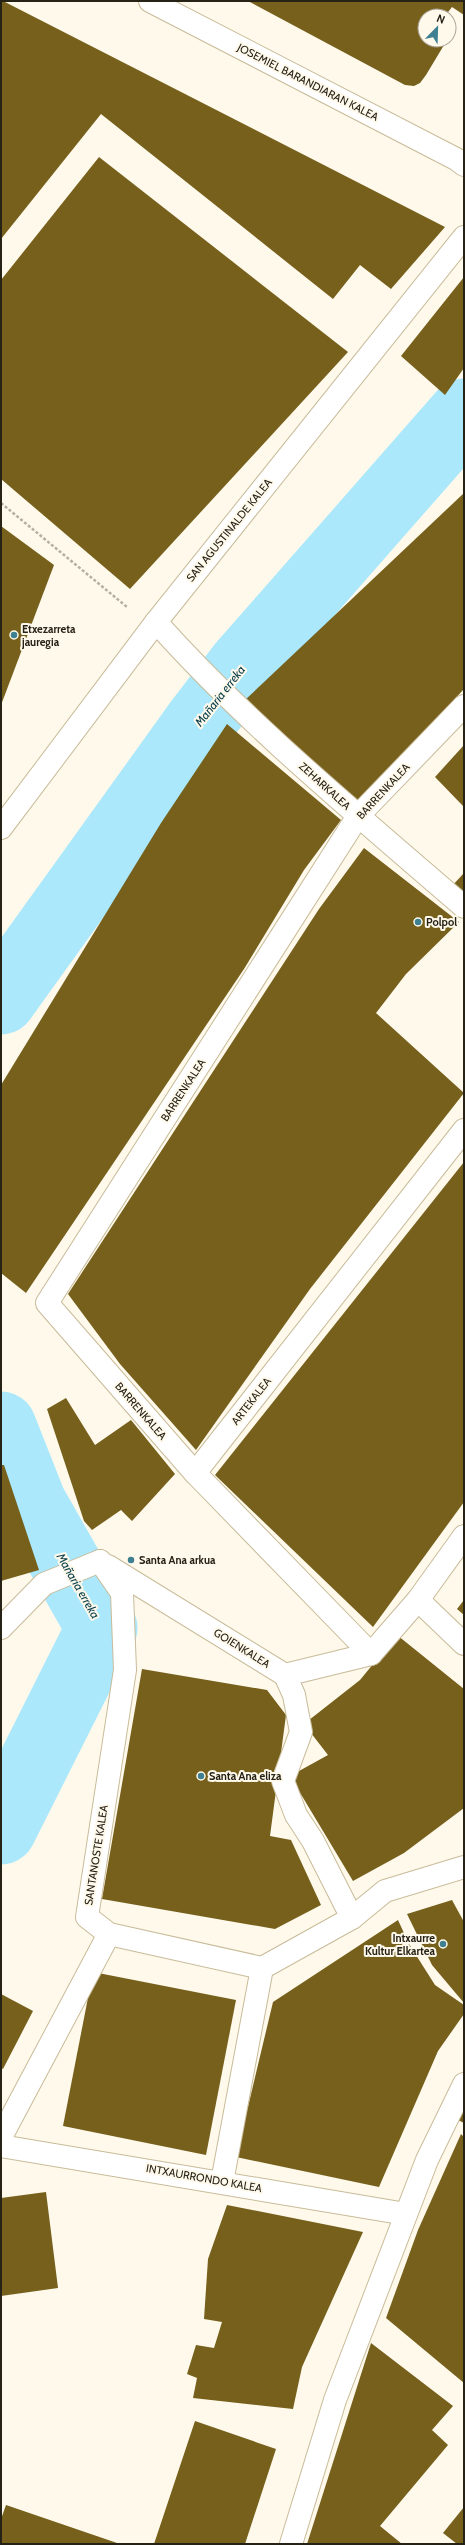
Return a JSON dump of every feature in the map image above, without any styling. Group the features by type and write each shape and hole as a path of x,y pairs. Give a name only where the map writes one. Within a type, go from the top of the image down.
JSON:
{"street":[{"name":"JOSEMIEL BARANDIARAN KALEA","path":"150,1 456,159 464,165"},
{"name":"SAN AGUSTINALDE KALEA","path":"1,828 156,622 464,237"},
{"name":"ZEHARKALEA","path":"156,622 198,669 242,711 358,816 464,907"},
{"name":"BARRENKALEA","path":"195,1472 47,1303 358,816 464,706"},
{"name":"ARTEKALEA","path":"195,1472 464,1130"},
{"path":"195,1472 371,1654"},
{"path":"352,1918 313,1841 296,1815 283,1781 301,1732 294,1695 285,1675 371,1654 418,1600 464,1536"},
{"path":"1,1628 44,1584 100,1561"},
{"name":"GOIENKALEA","path":"100,1561 285,1675"},
{"name":"SANTANOSTE KALEA","path":"100,1561 122,1593 125,1670 87,1917 109,1934 262,1968"},
{"path":"418,1600 464,1644"},
{"path":"222,2182 262,1968 352,1918 385,1892 464,1867"},
{"path":"1,2137 109,1934"},
{"path":"291,2544 335,2400 427,2160 464,2084"},
{"name":"INTXAURRONDO KALEA","path":"1,2146 406,2214"}],"path":[{"path":"1,503 127,607 156,622"}],"building":[{"path":"1,1 445,227 391,289 360,265 333,299 101,114 1,239"},
{"path":"248,1 464,1 464,15 457,10 457,8 452,7 417,8 417,48 442,48 420,83 414,86 405,85"},
{"path":"99,157 348,352 130,589 1,479 1,280"},
{"path":"464,277 464,368 445,395 401,356"},
{"path":"464,493 464,689 357,804 244,701"},
{"name":"Etxezarreta jauregia","path":"1,526 54,565 1,705"},
{"path":"227,724 341,820 304,870 244,969 26,1293 1,1273 1,1085 161,823"},
{"path":"464,745 464,807 435,777"},
{"path":"364,848 459,922 406,974 376,1013 464,1093 310,1289 196,1450 120,1364 68,1294 319,909"},
{"path":"464,873 464,896 451,887"},
{"path":"464,1162 464,1502 373,1627 215,1475"},
{"path":"66,1398 95,1445 131,1420 175,1474 132,1521 121,1510 92,1530 84,1521 47,1409"},
{"path":"1,1465 4,1465 39,1570 1,1581"},
{"path":"464,1600 464,1615 457,1609"},
{"path":"397,1635 464,1689 464,1808 404,1853 353,1881 290,1776 328,1755 304,1724 360,1680"},
{"name":"Santa Ana eliza","path":"142,1669 267,1690 286,1715 270,1836 291,1840 321,1905 275,1929 102,1899"},
{"name":"Intxaurre Kultur Elkartea","path":"452,1900 464,1922 464,2003 432,1965 407,1914"},
{"path":"398,1920 409,1944 435,1985 464,2005 464,2014 438,2051 379,2187 236,2157 273,2002"},
{"path":"93,1972 236,2000 206,2155 63,2126"},
{"path":"1,1994 33,2011 3,2069 1,2068"},
{"path":"464,2109 464,2123 458,2120"},
{"path":"461,2134 464,2137 464,2383 386,2318 418,2230"},
{"path":"46,2192 58,2288 1,2296 1,2198"},
{"path":"227,2205 363,2232 302,2367 293,2409 193,2398 197,2378 187,2374 196,2345 214,2348 222,2322 204,2319 208,2259"},
{"path":"371,2343 453,2406 432,2430 448,2445 380,2526 402,2544 307,2544"},
{"path":"195,2421 276,2449 245,2544 154,2544"},
{"path":"6,2505 120,2544 1,2544 1,2519"},
{"path":"464,2507 464,2544 457,2544 443,2533"}],"waterway":[{"name":"Mañaria erreka","path":"1,999 200,722 242,667 464,414"},
{"name":"Mañaria erreka","path":"1,1427 31,1503 102,1628 1,1829"}],"place":[{"name":"Etxezarreta jauregia","path":"14,635"},
{"name":"Polpol","path":"418,922"},
{"name":"Santa Ana arkua","path":"131,1560"},
{"name":"Santa Ana eliza","path":"201,1776"},
{"name":"Intxaurre Kultur Elkartea","path":"443,1944"}]}
